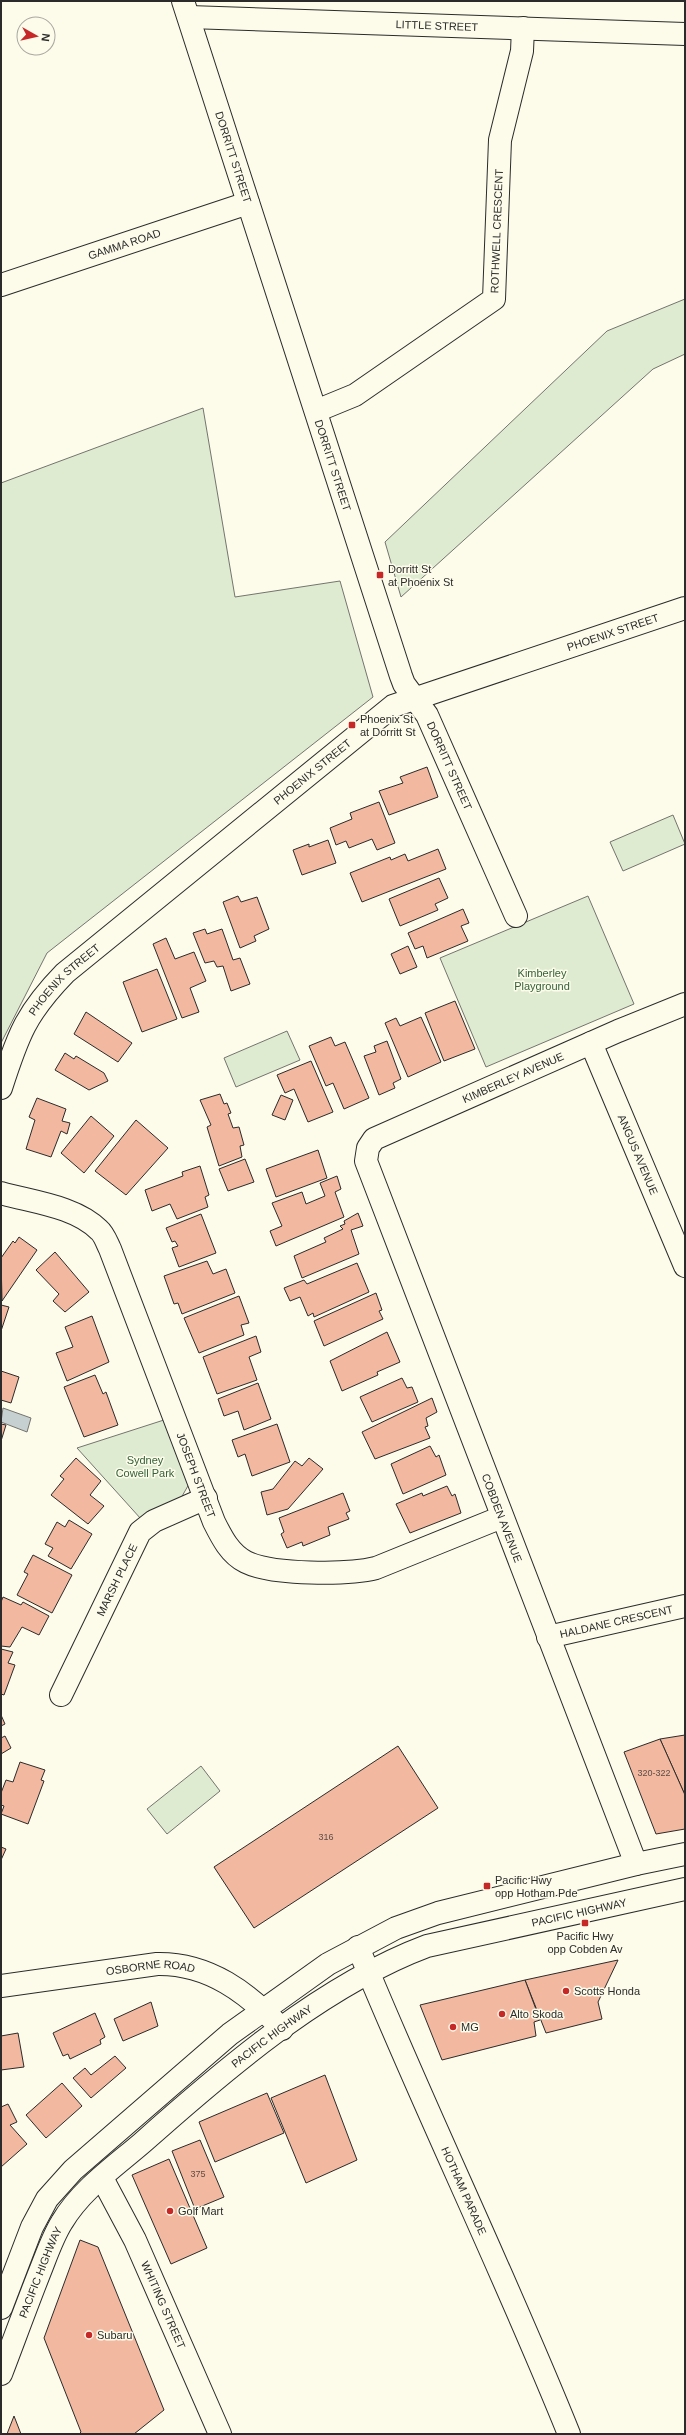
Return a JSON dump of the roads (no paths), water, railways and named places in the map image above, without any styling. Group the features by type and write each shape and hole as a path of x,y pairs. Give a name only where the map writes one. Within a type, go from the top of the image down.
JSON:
{"street":[{"name":"LITTLE STREET","path":"186,9 523,28 685,34"},
{"name":"DORRITT STREET","path":"186,9 401,676 414,698 427,715 516,916"},
{"name":"ROTHWELL CRESCENT","path":"316,411 355,395 494,299 500,140 522,51 523,28"},
{"name":"GAMMA ROAD","path":"1,285 248,203"},
{"name":"PHOENIX STREET","path":"1,1088 22,1027 33,1009 65,973 352,737 393,706 685,608"},
{"name":"KIMBERLEY AVENUE","path":"369,1172 366,1161 368,1148 374,1140 591,1043 685,1004"},
{"name":"ANGUS AVENUE","path":"591,1043 685,1266"},
{"name":"COBDEN AVENUE","path":"369,1172 636,1864"},
{"name":"JOSEPH STREET","path":"1,1193 70,1212 88,1221 101,1231 110,1249 206,1498 226,1545 237,1556 255,1566 283,1570 347,1573 376,1568 502,1517"},
{"name":"MARSH PLACE","path":"61,1695 140,1532 154,1521 206,1498"},
{"name":"HALDANE CRESCENT","path":"548,1637 685,1606"},
{"path":"1,2308 32,2227 47,2199 73,2170 230,2034 328,1964 396,1928 438,1913 636,1864 685,1854"},
{"name":"PACIFIC HIGHWAY","path":"1,2374 55,2234 70,2211 102,2178 204,2089 282,2029 343,1986 398,1957 428,1946 685,1889"},
{"name":"HOTHAM PARADE","path":"358,1947 437,2132 525,2324 569,2434"},
{"name":"OSBORNE ROAD","path":"1,1986 170,1964 183,1966 227,1982 264,2010 282,2029"},
{"name":"WHITING STREET","path":"102,2178 135,2240 220,2434"}],"place":[{"name":"Dorritt St at Phoenix St","path":"380,575"},
{"name":"Phoenix St at Dorritt St","path":"352,725"},
{"name":"Pacific Hwy opp Hotham Pde","path":"487,1886"},
{"name":"Pacific Hwy opp Cobden Av","path":"585,1923"},
{"name":"Scotts Honda","path":"566,1991"},
{"name":"Alto Skoda","path":"502,2014"},
{"name":"MG","path":"453,2027"},
{"name":"Golf Mart","path":"170,2211"},
{"name":"Subaru","path":"89,2335"}],"park label":[{"name":"Kimberley Playground","path":"542,979"},
{"name":"Sydney Cowell Park","path":"145,1466"}]}
